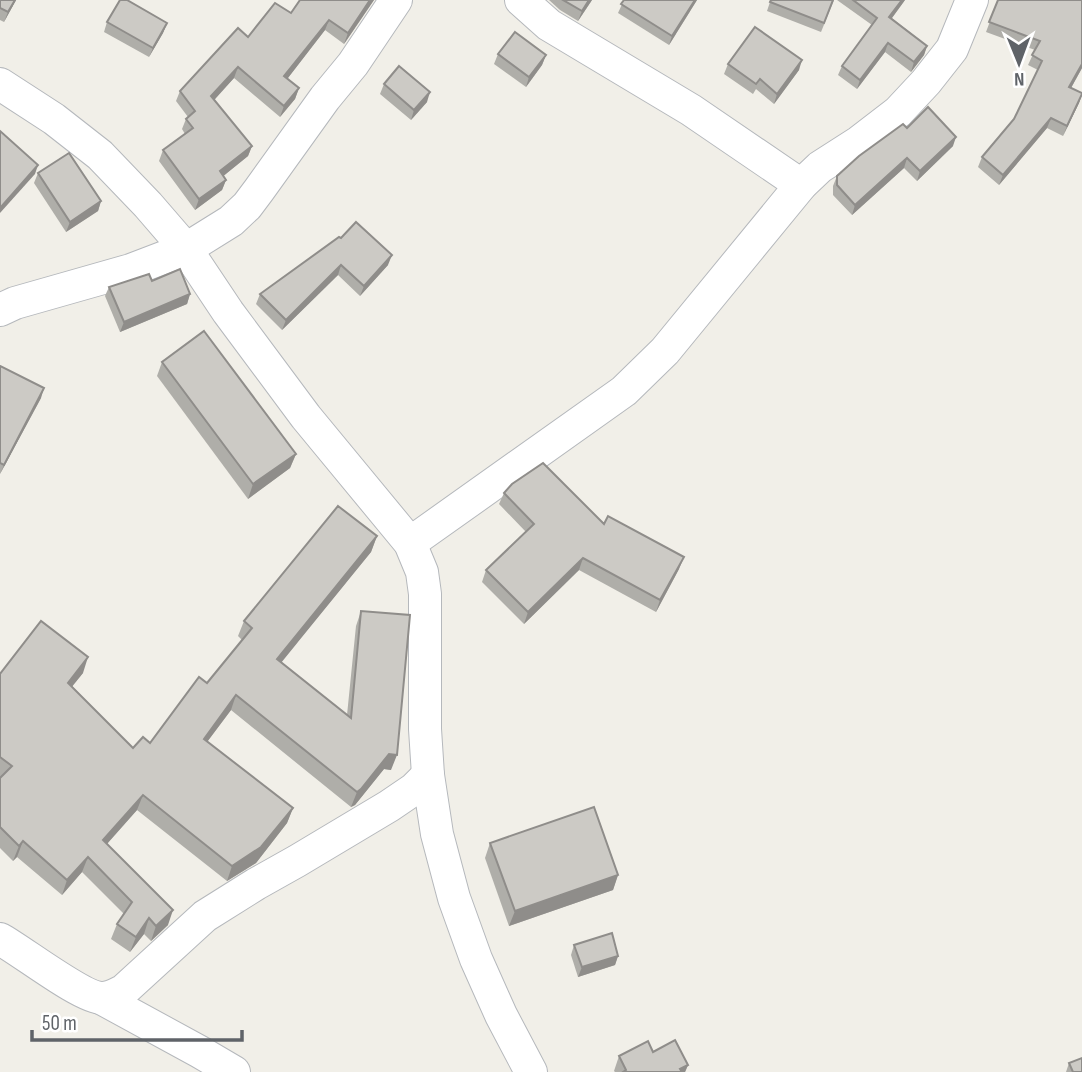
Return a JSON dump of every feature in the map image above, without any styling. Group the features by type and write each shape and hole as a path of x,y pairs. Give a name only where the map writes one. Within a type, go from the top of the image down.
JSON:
{"street":[{"path":"0,310 15,303 131,270 186,249 231,221 247,206 353,64 396,0"},
{"path":"521,0 550,25 691,110 801,185"},
{"path":"410,543 624,391 665,351 801,185 820,167 898,112 926,82 952,49 972,0"},
{"path":"0,85 54,119 100,155 148,205 186,249 228,312 306,417 410,543 422,572 425,594 424,701 428,775 437,834 454,898 481,970 531,1072"},
{"path":"101,998 123,991 205,916 389,806 414,789 428,775"},
{"path":"0,939 82,991 101,998 233,1072"}],"building":[{"path":"0,0 15,0 8,12 0,8"},
{"path":"120,0 127,0 167,23 153,48 107,22"},
{"path":"300,0 370,0 348,33 329,20 284,76 299,88 284,106 238,67 211,96 252,146 220,171 226,180 199,199 163,150 193,128 186,119 195,111 180,91 238,28 248,37 275,3 291,13"},
{"path":"563,0 589,0 582,11"},
{"path":"624,0 695,0 672,36 621,4"},
{"path":"833,0 824,23 770,2"},
{"path":"853,0 902,0 889,17 927,46 914,62 888,43 860,80 842,66 877,18"},
{"path":"998,0 1082,0 1082,64 1069,87 1082,94 1067,126 1051,118 1003,175 982,157 1014,119 1042,61 1032,55 1040,41 989,22"},
{"path":"755,27 802,60 777,94 760,79 756,84 728,64"},
{"path":"515,32 546,55 529,77 498,54"},
{"path":"399,66 430,92 414,110 384,84"},
{"path":"928,107 956,137 920,171 907,158 855,205 837,185 837,176 903,124 907,128"},
{"path":"0,131 38,165 0,208"},
{"path":"69,153 101,201 70,222 38,173"},
{"path":"356,222 392,255 364,286 341,265 286,320 260,294 341,238"},
{"path":"180,269 190,294 124,322 109,287 149,274 152,281"},
{"path":"204,331 296,454 253,484 162,362"},
{"path":"0,366 44,388 4,465 0,463"},
{"path":"543,463 604,524 608,516 684,557 660,600 583,558 528,612 486,570 534,524 504,493 512,484"},
{"path":"338,506 377,536 277,659 351,718 361,611 410,615 397,755 389,754 357,792 236,695 204,739 293,808 261,847 232,866 143,795 103,840 173,910 156,926 149,918 136,937 117,924 132,902 88,857 67,880 23,841 19,846 0,827 0,778 12,766 0,757 0,674 41,621 88,657 68,683 133,748 143,737 150,743 199,677 207,683 252,628 244,621"},
{"path":"594,807 618,875 515,911 490,843"},
{"path":"612,933 618,956 582,967 574,945"},
{"path":"675,1040 688,1065 680,1069 682,1072 623,1072 626,1070 619,1056 648,1041 653,1052"},
{"path":"1082,1058 1082,1072 1073,1072 1069,1063"}]}
